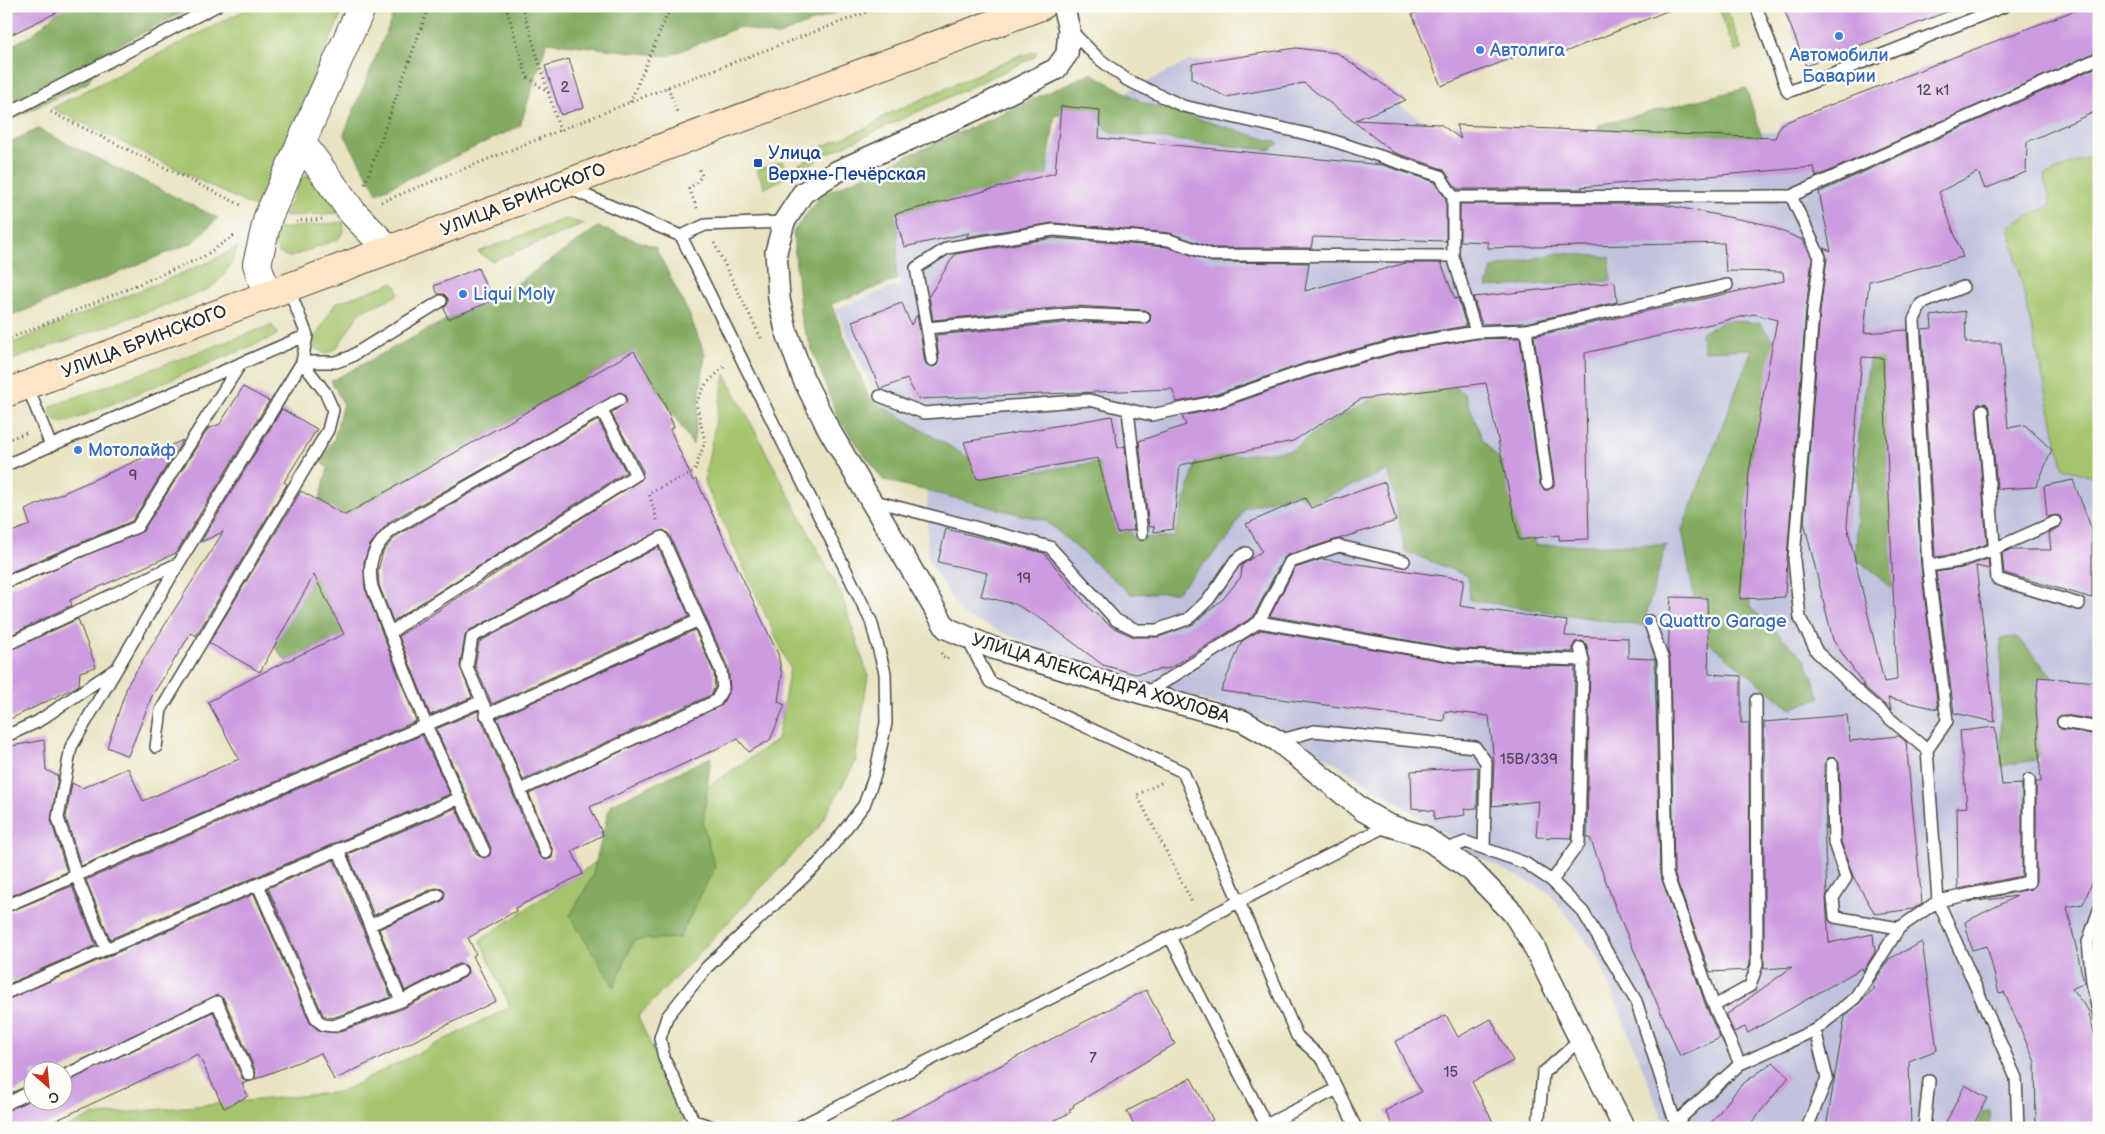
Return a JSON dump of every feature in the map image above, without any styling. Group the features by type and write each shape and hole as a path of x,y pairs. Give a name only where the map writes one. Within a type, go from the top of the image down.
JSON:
{"main road":[{"name":"УЛИЦА БРИНСКОГО","path":"17,389 1041,6"}],"street":[{"path":"278,291 257,264 268,217 362,6"},
{"name":"УЛИЦА АЛЕКСАНДРА ХОХЛОВА","path":"1063,6 1069,29 1067,54 1056,69 977,109 836,172 804,193 784,222 776,252 779,299 786,330 803,378 828,428 946,628 992,648 1243,721 1278,741 1364,811 1388,825 1423,836 1444,850 1472,871 1513,913 1531,941 1624,1128"},
{"path":"302,143 353,213 389,250"}],"lane":[{"path":"6,114 216,6"},
{"path":"1756,6 1788,92 2005,6"},
{"path":"1069,29 1098,58 1127,80 1182,106 1325,138 1440,176 1453,197 1453,256 1476,332"},
{"path":"1453,197 1791,196 2099,58"},
{"path":"561,185 681,236 871,620 884,673 886,723 875,775 864,805 819,863 707,967 667,1017 660,1038 664,1058 695,1124 716,1128"},
{"path":"1791,196 1820,258 1813,311 1794,559 1800,618 1817,652 1865,698 1927,750"},
{"path":"681,236 705,225 784,222"},
{"path":"932,360 916,268 947,248 1053,230 1169,240 1212,255 1453,256"},
{"path":"880,396 924,413 1089,400 1151,416 1219,401 1307,370 1403,344 1476,332 1526,330 1727,286"},
{"path":"1963,287 1921,304 1914,320 1928,566 1947,721 1927,750 1938,901 2016,1078 2018,1128"},
{"path":"106,949 76,875 58,818 71,747 179,563 302,362 307,335 278,291"},
{"path":"302,362 336,362 350,357 440,301"},
{"path":"927,328 1074,314 1144,317"},
{"path":"1526,330 1547,483"},
{"path":"6,465 307,335"},
{"path":"156,747 161,710 328,430 333,410 325,392 302,362"},
{"path":"6,582 137,527 241,363"},
{"path":"17,389 51,446"},
{"path":"484,851 426,725 372,587 369,570 380,541 393,530 620,400"},
{"path":"390,633 412,617 636,475 602,410"},
{"path":"1128,410 1142,534"},
{"path":"1983,410 1997,579 2079,604"},
{"path":"871,500 1050,547 1116,620 1136,630 1157,630 1188,618 1209,599 1235,561 1246,553"},
{"path":"1928,566 1960,561 1994,549 2054,522"},
{"path":"520,790 716,701 723,688 721,671 662,538 472,637 467,667 546,853"},
{"path":"1145,694 1259,622 1290,562 1339,546 1404,561"},
{"path":"6,645 179,563"},
{"path":"486,715 699,620"},
{"path":"1649,621 1663,660 1666,874 1714,1006 1740,1064"},
{"path":"1259,622 1456,656 1583,660"},
{"path":"967,637 990,682 1183,772 1297,1036 1323,1060 1356,1128"},
{"path":"1552,881 1579,843 1583,660 1580,648"},
{"path":"6,736 37,722 118,668"},
{"path":"1714,1006 1750,986 1757,965 1756,700"},
{"path":"6,906 482,701"},
{"path":"2063,722 2099,728"},
{"path":"1278,741 1314,731 1475,747 1486,762 1484,848"},
{"path":"1832,764 1834,843 1846,878 1834,898 1835,917 1899,928"},
{"path":"1444,850 1466,842 1525,863 1552,881 1583,912 1636,1001 1676,1125 1740,1064 1815,1030 1855,998 1899,928 1938,901 2029,882 2029,780"},
{"path":"6,993 460,798"},
{"path":"797,1128 1388,825"},
{"path":"338,850 401,1002"},
{"path":"258,885 317,1020 324,1025 333,1026 401,1002 461,971"},
{"path":"370,926 438,895"},
{"path":"2099,910 2088,942 2092,982 2099,1016"},
{"path":"1170,936 1266,1125 1337,1089"},
{"path":"72,1072 217,1002 248,1075"},
{"path":"1807,1128 1827,1078 1815,1030"},
{"path":"1538,1128 1543,1073 1580,1040"},
{"path":"1924,1128 1929,1081"},
{"path":"6,1104 22,1096"}],"path":[{"path":"365,185 429,6"},
{"path":"506,6 527,77 549,94"},
{"path":"522,6 560,131"},
{"path":"630,102 671,6"},
{"path":"375,204 668,87 883,6"},
{"path":"668,87 678,115"},
{"path":"31,102 248,209"},
{"path":"699,168 702,176"},
{"path":"290,221 332,218"},
{"path":"6,340 203,257 236,234 240,225"},
{"path":"662,538 649,493 694,472 705,442 696,403 706,384 721,369 740,355"},
{"path":"1183,772 1137,795 1202,920"}],"shaded area":[{"path":"2090,6 2099,6 2099,152 2045,176 2099,485 2099,1128 1666,1128 1599,958 1549,892 1477,856 1420,817 1277,726 1210,702 1089,669 962,615 928,560 926,458 898,446 836,309 902,284 872,227 1048,167 1059,125 1189,61 1307,54 1345,70 1439,131 1773,132"}],"green space":[{"path":"64,6 195,6 108,51 87,83 6,122 6,48 32,35"},
{"path":"253,6 345,6 256,208 52,108"},
{"path":"397,6 853,6 776,36 739,27 668,56 547,42 520,126 377,193 344,134"},
{"path":"1718,6 1726,6 1742,50 1735,52"},
{"path":"1037,51 1035,57 827,154 821,147 871,126 884,116 1013,58"},
{"path":"1091,73 1142,102 1279,143 1270,150 1110,133 1099,118 1055,115 1046,180 898,229 896,280 831,304 869,398 999,476 1102,462 1133,538 1174,537 1197,459 1292,450 1322,427 1376,396 1444,382 1464,393 1483,440 1532,499 1535,545 1666,545 1643,626 1470,600 1468,576 1405,551 1389,470 1313,502 1296,493 1245,508 1228,539 1177,592 1131,594 1046,521 883,480 838,418 801,321 793,232 821,195"},
{"path":"1746,88 1764,143 1597,166 1598,125"},
{"path":"38,129 218,218 194,242 6,318 6,144"},
{"path":"2099,152 2099,485 2097,479 2063,467 2009,226 2051,205 2044,176"},
{"path":"809,159 817,161 765,188 757,170 782,161 789,169"},
{"path":"307,175 315,178 339,213 284,216 301,179"},
{"path":"564,219 585,224 492,261 478,252"},
{"path":"343,222 344,231 338,239 290,257 280,254 274,244 277,229"},
{"path":"598,227 655,247 690,316 705,355 693,445 633,351 351,512 336,536 324,594 344,634 286,661 274,646 312,513 319,501 328,468 320,462 334,439 343,403 331,381 448,319 492,301"},
{"path":"238,247 226,272 205,291 6,362 6,346 211,261"},
{"path":"1559,253 1610,257 1611,281 1487,287 1492,268"},
{"path":"392,283 397,287 398,295 360,312 336,349 326,354 315,347 314,338 336,303"},
{"path":"1726,320 1760,323 1796,372 1746,524 1750,607 1805,659 1820,697 1791,709 1701,636 1682,530 1752,349 1704,351 1701,333"},
{"path":"272,325 278,334 273,337 73,420 65,422 56,421 50,411 52,406"},
{"path":"1873,335 1890,354 1915,572 1890,587 1856,558 1859,429"},
{"path":"725,374 841,594 868,675 855,763 819,827 638,1017 683,1116 681,1128 66,1128 91,1116 340,1092 510,1007 480,940 777,740 790,668 704,481"},
{"path":"2017,637 2069,695 2035,760 2001,766 2001,638"},
{"path":"711,757 703,824 715,867 679,938 634,940 614,987 570,916 592,877 610,805"},
{"path":"1990,1111 1991,1128 1976,1128 1984,1112"}],"building":[{"path":"6,6 70,6 6,37"},
{"name":"Автолига","path":"1433,6 1677,7 1555,56 1550,43 1441,86 1412,14"},
{"name":"Автомобили Баварии","path":"1783,6 1956,6 1957,8 1806,66"},
{"path":"2086,6 2099,6 2099,51 1816,177 1814,167 1581,187 1583,189 1457,189 1443,169 1393,152 1304,83 1226,97 1192,79 1192,64 1296,48 1337,53 1406,100 1355,120 1440,124 1461,139 1456,125 1775,138 1781,124"},
{"path":"569,59 584,107 561,115 545,66"},
{"path":"2099,66 2099,110 2027,142 2026,172 1985,189 1978,172 1939,192 1963,257 1869,281 1864,333 1907,330 1921,566 1938,709 1888,698 1891,710 1862,685 1864,685 1833,640 1804,522 1820,312 1827,258 1824,248 1831,251 1819,192","holes":["1862,357 1883,358 1897,680 1884,682 1847,526"]},
{"path":"1061,106 1100,110 1099,138 1383,165 1435,182 1446,199 1446,241 1313,237 1311,248 1213,248 1170,233 1053,223 966,237 969,233 904,247 895,214 1055,173"},
{"path":"1460,204 1661,204 1764,224 1803,240 1812,258 1806,310 1785,597 1740,599 1749,472 1777,320 1754,314 1585,353 1589,539 1559,540 1559,535 1519,540 1486,383 1361,399 1293,441 1180,465 1173,529 1154,532 1154,526 1149,527 1139,441 1186,425 1182,416 1221,408 1309,377 1405,351 1477,339 1520,338 1540,484 1544,490 1548,490 1554,486 1554,482 1534,336 1784,281 1783,272 1726,271 1724,243 1488,248 1488,242 1460,241"},
{"path":"1053,238 1167,247 1212,262 1309,263 1305,291 1406,263 1441,263 1455,299 1458,298 1466,326 1401,337 1305,363 1217,394 1177,402 1172,389 918,399 907,379 880,389 852,321 902,303 911,325 917,315 925,362 933,367 937,365 939,359 936,335 1074,322 1144,324 1150,321 1151,314 1145,310 1074,306 933,320 929,296 955,254"},
{"name":"Liqui Moly","path":"478,268 492,301 448,319 444,308 448,304 448,298 444,294 438,294 434,286"},
{"path":"1615,282 1617,302 1525,323 1482,324 1473,297"},
{"path":"1965,311 1966,343 2001,343 2008,428 2025,425 2052,450 2036,487 1997,489 1990,409 1986,403 1978,404 1976,411 1987,544 1958,554 1935,557 1922,329 1932,328 1931,316"},
{"path":"634,351 661,396 674,427 670,429 693,481 696,479 778,654 782,675 778,702 785,705 770,740 749,752 738,739 590,807 603,835 572,851 583,874 515,908 516,911 468,938 476,954 473,956 496,1001 334,1080 321,1053 255,1079 256,1072 224,999 217,995 72,1065 72,1062 22,1062 22,1088 6,1095 6,1000 254,894 310,1023 320,1031 336,1033 404,1008 465,977 468,972 467,967 458,964 405,991 379,929 441,902 444,899 445,892 442,889 435,888 374,915 348,854 456,808 477,855 484,858 490,855 491,848 436,729 478,711 479,718 482,721 539,856 546,860 552,858 553,851 529,794 722,705 730,688 728,668 669,534 663,530 468,631 465,636 460,666 472,697 430,715 399,636 642,479 643,471 611,413 627,402 626,395 620,392 389,522 370,545 364,562 365,588 416,721 81,866 66,818 72,783 82,788 128,768 143,801 239,759 208,702 262,673 344,634 314,575 260,672 209,643 301,491 345,515"},
{"path":"243,387 269,401 176,553 70,600 72,605 6,637 6,589 143,531 208,429 220,424"},
{"path":"282,409 317,429 284,482 287,484 196,636 191,633 152,696 128,756 107,747 128,684 223,532 201,542"},
{"path":"1112,416 1118,448 1125,446 1134,530 1117,533 1098,458 977,479 964,442"},
{"path":"598,420 626,472 393,621 379,585 378,570 383,552 398,535"},
{"path":"183,440 132,521 6,574 6,534 30,525 25,510"},
{"path":"2073,480 2092,530 2092,598 2004,573 2002,553 2009,550 2051,550 2049,533 2058,529 2062,522 2060,516 2047,517 2044,486"},
{"path":"1385,482 1396,521 1287,555 1283,559 1253,617 1170,668 1135,674 1103,665 1043,620 1015,604 981,596 987,573 938,562 946,529 1044,553 1092,611 1112,627 1134,637 1159,637 1193,624 1223,599 1241,577 1242,565 1262,551 1246,524 1305,498 1311,508"},
{"path":"658,547 689,616 492,704 475,666 479,642"},
{"path":"1322,559 1464,579 1460,606 1567,621 1565,636 1628,638 1628,658 1655,659 1660,874 1707,1009 1720,1038 1680,1056 1616,909 1590,838 1587,838 1590,660 1586,643 1582,641 1575,642 1573,652 1457,649 1270,616 1295,568"},
{"path":"1988,559 1989,569 1976,566 1995,722 1954,713 1936,572 1962,568"},
{"path":"1671,597 1707,598 1709,674 1741,676 1741,723 1749,723 1750,964 1748,970 1710,972 1674,873 1670,660 1668,651"},
{"path":"78,619 96,667 80,672 79,685 6,721 6,652"},
{"path":"695,630 714,673 715,687 711,695 523,780 497,718"},
{"path":"1261,630 1455,663 1575,667 1572,838 1536,837 1539,801 1492,806 1494,762 1489,716 1445,711 1444,721 1221,691 1242,641"},
{"path":"2038,677 2099,682 2099,713 2095,713 2096,720 2064,715 2058,717 2056,721 2061,729 2098,735 2099,867 2083,904 2067,907 2084,983 2072,989 2088,1010 2099,1053 2099,1128 2036,1128 2035,1062 2004,992 1999,993 1987,946 1972,950 1965,922 2017,896 1968,902 2031,889 2036,885 2036,782 2041,782 2036,706"},
{"path":"1847,715 1850,741 1899,736 1906,742 1922,903 1913,909 1875,914 1853,876 1841,842 1839,763 1835,757 1828,758 1824,764 1826,829 1824,825 1829,943 1873,934 1875,952 1863,971 1862,968 1748,1033 1745,1027 1734,1032 1726,1015 1792,967 1764,969 1764,722"},
{"path":"1995,727 2002,785 2022,784 2022,876 1958,889 1957,808 1967,807 1960,731"},
{"path":"422,735 450,794 110,939 86,880"},
{"path":"44,740 46,770 58,776 51,820 67,872 6,898 6,747"},
{"path":"1478,767 1477,808 1464,809 1465,815 1434,820 1434,811 1412,808 1411,771"},
{"path":"334,860 391,997 332,1018 323,1015 268,888"},
{"path":"72,886 96,945 6,985 6,913"},
{"path":"1922,942 1937,1050 1909,1061 1911,1128 1826,1128 1845,1016 1875,988 1872,985 1889,959"},
{"path":"1146,990 1175,1044 1073,1105 1074,1107 1069,1109 1071,1112 1040,1128 880,1128"},
{"path":"213,1012 242,1078 247,1082 242,1084 248,1096 224,1108 198,1054 40,1128 6,1128 6,1111 22,1104 22,1112 72,1112 72,1079"},
{"path":"1446,1015 1458,1037 1491,1019 1513,1061 1472,1082 1496,1128 1394,1128 1385,1111 1421,1092 1395,1042"},
{"path":"1773,1062 1789,1077 1747,1128 1707,1128 1741,1085"},
{"path":"1191,1078 1213,1120 1209,1122 1212,1128 1135,1128 1127,1111"},
{"path":"1965,1085 1987,1098 1972,1128 1943,1128"}],"place":[{"name":"Автомобили Баварии","path":"1839,36"},
{"name":"Автолига","path":"1480,50"},
{"name":"Улица Верхне-Печёрская","path":"758,163"},
{"name":"Liqui Moly","path":"463,294"},
{"name":"Мотолайф","path":"78,450"},
{"name":"Quattro Garage","path":"1649,621"}]}
